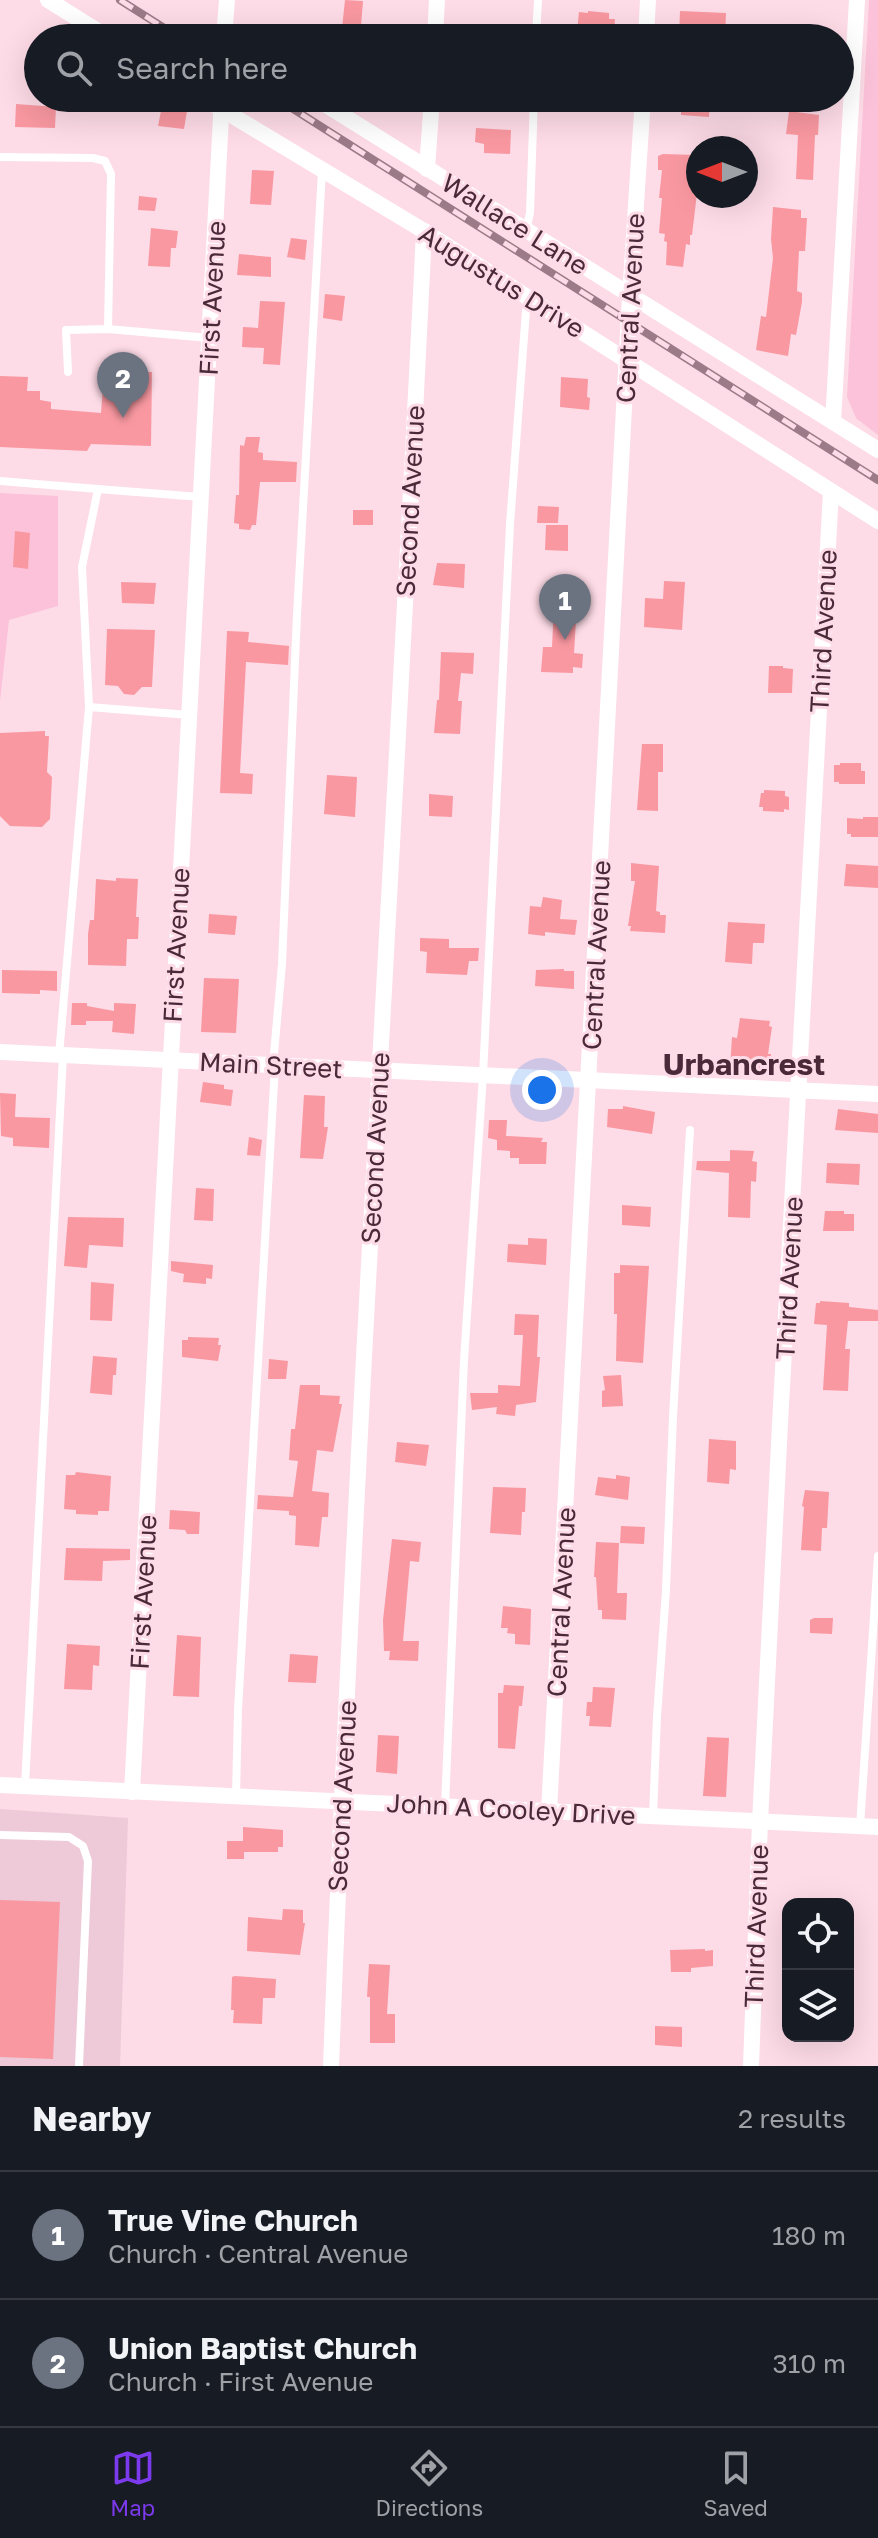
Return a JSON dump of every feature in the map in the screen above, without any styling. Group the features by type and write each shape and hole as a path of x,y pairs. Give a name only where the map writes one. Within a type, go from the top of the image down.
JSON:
{"street":[{"path":"48,0 87,24"},
{"path":"225,24 227,0"},
{"path":"436,24 437,0"},
{"path":"647,24 648,0"},
{"path":"854,53 857,0"},
{"name":"First Avenue","path":"132,1792 222,112"},
{"name":"Augustus Drive","path":"234,112 878,521"},
{"name":"Wallace Lane","path":"337,112 878,450"},
{"path":"427,169 431,112"},
{"name":"Central Avenue","path":"549,1811 642,112"},
{"path":"833,422 851,112"},
{"name":"Second Avenue","path":"331,2066 370,1218 424,231"},
{"name":"Third Avenue","path":"751,2066 760,1822 831,491"},
{"name":"Main Street","path":"0,1052 878,1094"},
{"name":"John A Cooley Drive","path":"0,1785 878,1827"}],"lane":[{"path":"537,24 538,0"},
{"path":"526,231 530,213 534,112"},
{"path":"0,157 93,158 105,161 111,174 108,329"},
{"path":"236,1796 238,1710 282,964 297,615 322,170"},
{"path":"445,1806 464,1360 483,1075 510,524 527,296"},
{"path":"68,372 66,330 108,329 209,339"},
{"path":"0,481 201,497"},
{"path":"25,1786 61,1055 89,707 82,567 98,489"},
{"path":"89,707 189,716"},
{"path":"653,1816 690,1130"},
{"path":"860,1826 878,1556"},
{"path":"0,1835 69,1837 83,1846 88,1861 79,2066"}],"shaded area":[{"path":"869,0 878,0 878,435 856,418 847,397"},
{"path":"0,493 58,496 58,606 9,620 0,701"},
{"path":"0,1809 128,1818 120,2066 0,2066"}],"building":[{"path":"345,0 363,1 361,24 342,24"},
{"path":"680,11 726,13 726,24 680,24"},
{"path":"579,12 609,13 609,19 615,19 615,24 578,24"},
{"path":"16,104 24,105 24,112 56,112 55,128 15,127"},
{"path":"161,112 187,112 184,129 158,126"},
{"path":"681,112 709,112 709,117 681,115"},
{"path":"789,112 819,115 813,180 796,179 798,135 786,134"},
{"path":"476,128 511,130 510,154 484,153 484,144 475,142"},
{"path":"686,155 686,208 695,208 683,267 666,265 667,242 664,241 665,234 659,233 662,170 658,170 658,156"},
{"path":"252,170 274,171 271,205 250,204"},
{"path":"139,196 157,198 155,211 138,210"},
{"path":"773,207 801,210 801,218 807,218 805,251 799,251 797,291 802,293 802,302 796,335 791,334 788,356 756,350 761,316 766,317 773,258"},
{"path":"151,228 178,231 176,248 171,248 170,267 148,266"},
{"path":"291,238 307,240 305,260 287,257"},
{"path":"239,254 271,257 271,277 237,275"},
{"path":"325,294 345,296 342,321 323,318"},
{"path":"260,301 285,302 280,365 263,364 264,348 242,347 243,327 258,328"},
{"path":"104,371 152,372 151,446 91,444 87,451 0,447 0,376 28,377 27,391 40,391 40,400 51,402 51,409 101,413"},
{"path":"561,377 588,379 589,410 560,407"},
{"path":"246,437 260,437 258,452 263,453 263,460 297,462 296,482 260,482 256,525 252,525 250,530 239,529 239,524 234,523 236,495 239,495 240,445 244,446"},
{"path":"538,506 559,507 558,523 537,523"},
{"path":"353,510 373,510 373,525 353,525"},
{"path":"546,525 568,525 568,551 545,550"},
{"path":"15,531 30,533 28,569 13,567"},
{"path":"437,563 465,564 464,588 433,585"},
{"path":"664,581 685,582 682,630 644,627 645,598 663,599"},
{"path":"121,582 156,583 154,604 122,603"},
{"path":"554,604 577,605 574,653 583,654 582,668 573,667 573,673 541,672 543,647 552,647"},
{"path":"107,629 155,630 152,687 142,687 134,695 124,694 118,686 105,685"},
{"path":"227,631 249,632 248,642 289,646 288,665 246,662 240,773 253,774 252,794 220,793"},
{"path":"441,652 474,653 473,674 461,673 458,701 462,701 460,734 434,733"},
{"path":"769,666 793,669 792,693 768,693"},
{"path":"45,731 45,736 49,736 47,772 52,777 50,819 42,827 10,826 0,816 0,733"},
{"path":"642,744 663,744 663,772 658,772 658,811 637,810"},
{"path":"861,763 861,771 865,771 865,784 834,782 834,765"},
{"path":"327,775 357,777 355,817 324,814"},
{"path":"764,790 785,791 785,796 789,797 789,810 763,811 763,807 759,807"},
{"path":"429,794 453,796 452,817 429,816"},
{"path":"878,817 878,837 851,837 847,834 847,818"},
{"path":"631,863 659,866 656,911 666,915 665,933 630,931 631,926 628,926 635,881 631,881"},
{"path":"846,864 878,866 878,888 844,886"},
{"path":"116,878 138,879 138,939 127,939 126,966 88,965 88,934 90,920 94,920 96,879 116,881"},
{"path":"543,897 562,900 560,919 577,920 575,935 528,934 530,906 541,907"},
{"path":"209,914 237,916 235,935 208,933"},
{"path":"728,922 765,924 764,943 753,943 752,964 725,962"},
{"path":"420,938 449,939 449,948 479,948 478,961 469,961 467,975 426,973 427,952 420,951"},
{"path":"2,970 57,971 57,991 2,993"},
{"path":"536,970 574,971 574,989 535,986"},
{"path":"204,978 239,979 236,1033 201,1032"},
{"path":"72,1003 87,1003 87,1006 114,1011 114,1003 136,1004 134,1034 112,1032 113,1021 86,1021 86,1025 71,1025"},
{"path":"740,1018 770,1021 768,1054 771,1054 771,1071 730,1068 732,1037 737,1038"},
{"path":"203,1082 224,1085 224,1089 233,1090 231,1106 200,1102"},
{"path":"0,1093 16,1094 15,1117 50,1118 49,1148 13,1146 13,1138 1,1136"},
{"path":"304,1095 325,1096 324,1127 328,1127 323,1159 300,1158"},
{"path":"623,1106 655,1112 652,1134 607,1127 608,1109 623,1109"},
{"path":"838,1109 878,1114 878,1133 835,1130"},
{"path":"489,1120 507,1120 506,1136 543,1138 541,1142 547,1142 546,1164 519,1164 519,1158 510,1158 510,1151 497,1150 497,1140 488,1138"},
{"path":"249,1137 262,1140 260,1156 247,1155"},
{"path":"730,1150 754,1151 752,1161 757,1162 756,1182 751,1181 750,1218 728,1217 729,1173 696,1170 697,1161 730,1161"},
{"path":"827,1163 860,1164 859,1185 826,1183"},
{"path":"196,1188 214,1189 213,1221 194,1220"},
{"path":"622,1205 651,1207 650,1227 622,1225"},
{"path":"825,1211 854,1214 854,1231 823,1231"},
{"path":"68,1217 124,1218 123,1247 89,1245 87,1268 64,1266"},
{"path":"528,1238 547,1239 546,1265 507,1262 508,1244 528,1245"},
{"path":"171,1261 213,1265 212,1279 206,1278 206,1284 183,1282 184,1274 171,1271"},
{"path":"620,1265 649,1266 643,1363 616,1361 614,1273 620,1273"},
{"path":"91,1282 114,1284 112,1321 90,1320"},
{"path":"816,1303 849,1303 849,1307 878,1310 878,1321 848,1321 845,1349 850,1349 848,1391 823,1390 827,1325 814,1324"},
{"path":"515,1314 539,1315 537,1357 540,1357 536,1402 516,1405 515,1416 496,1414 497,1407 472,1410 470,1393 498,1393 498,1385 520,1386 523,1335 514,1335"},
{"path":"188,1337 219,1338 218,1361 182,1357 182,1340 188,1340"},
{"path":"93,1356 117,1358 112,1395 90,1393"},
{"path":"269,1359 288,1361 286,1379 268,1379"},
{"path":"621,1375 623,1406 602,1407 602,1391 605,1390 603,1376"},
{"path":"300,1385 320,1385 320,1395 340,1396 339,1404 342,1404 333,1452 317,1450 312,1491 329,1493 328,1517 322,1517 319,1547 295,1545 296,1516 289,1515 289,1511 257,1509 258,1495 293,1497 298,1461 289,1460 291,1429 295,1429"},
{"path":"709,1439 736,1441 736,1470 730,1469 729,1484 707,1482"},
{"path":"397,1442 429,1445 426,1466 395,1462"},
{"path":"76,1472 111,1476 109,1511 98,1511 98,1515 76,1514 76,1510 64,1509 66,1475 75,1475"},
{"path":"616,1475 630,1477 628,1500 595,1495 598,1477 616,1479"},
{"path":"493,1487 526,1488 521,1535 490,1533"},
{"path":"805,1490 829,1492 827,1528 822,1528 821,1551 801,1550"},
{"path":"170,1510 200,1512 199,1534 169,1529"},
{"path":"621,1526 645,1527 644,1544 620,1543"},
{"path":"392,1539 421,1542 419,1562 410,1561 403,1641 419,1641 418,1661 389,1660 390,1651 384,1651 383,1620"},
{"path":"596,1542 619,1543 617,1593 627,1593 626,1620 602,1619 602,1610 598,1610 594,1577"},
{"path":"66,1548 130,1549 130,1560 103,1561 102,1581 64,1580"},
{"path":"503,1606 531,1609 530,1645 515,1644 515,1634 507,1633 508,1628 501,1628"},
{"path":"833,1618 832,1634 810,1633 810,1620"},
{"path":"177,1635 201,1637 199,1697 173,1696"},
{"path":"67,1644 100,1646 99,1666 93,1665 92,1690 64,1689"},
{"path":"290,1654 318,1656 316,1683 288,1682"},
{"path":"504,1685 524,1686 515,1749 498,1748 498,1693 503,1693"},
{"path":"593,1687 615,1688 611,1727 589,1726 587,1702 592,1702"},
{"path":"378,1735 399,1736 397,1774 376,1772"},
{"path":"707,1737 729,1738 726,1797 703,1796"},
{"path":"243,1827 283,1830 283,1847 278,1847 278,1852 244,1852 244,1859 227,1859 227,1841 243,1841"},
{"path":"0,1900 60,1902 53,2059 0,2057"},
{"path":"283,1909 303,1910 305,1923 300,1955 247,1951 248,1917 282,1920"},
{"path":"670,1950 713,1950 713,1966 691,1968 691,1972 671,1972"},
{"path":"369,1964 390,1965 387,2014 395,2014 395,2043 370,2043 370,1997 367,1997"},
{"path":"232,1977 276,1979 275,1998 263,1998 262,2024 233,2023"},
{"path":"655,2026 682,2027 682,2047 655,2045"}],"railway":[{"path":"120,0 158,24"},
{"path":"298,112 878,480"}],"place":[{"name":"Union Baptist Church","path":"123,418"},
{"name":"True Vine Church","path":"565,640"}],"district":[{"name":"Urbancrest","path":"744,1064"}]}
